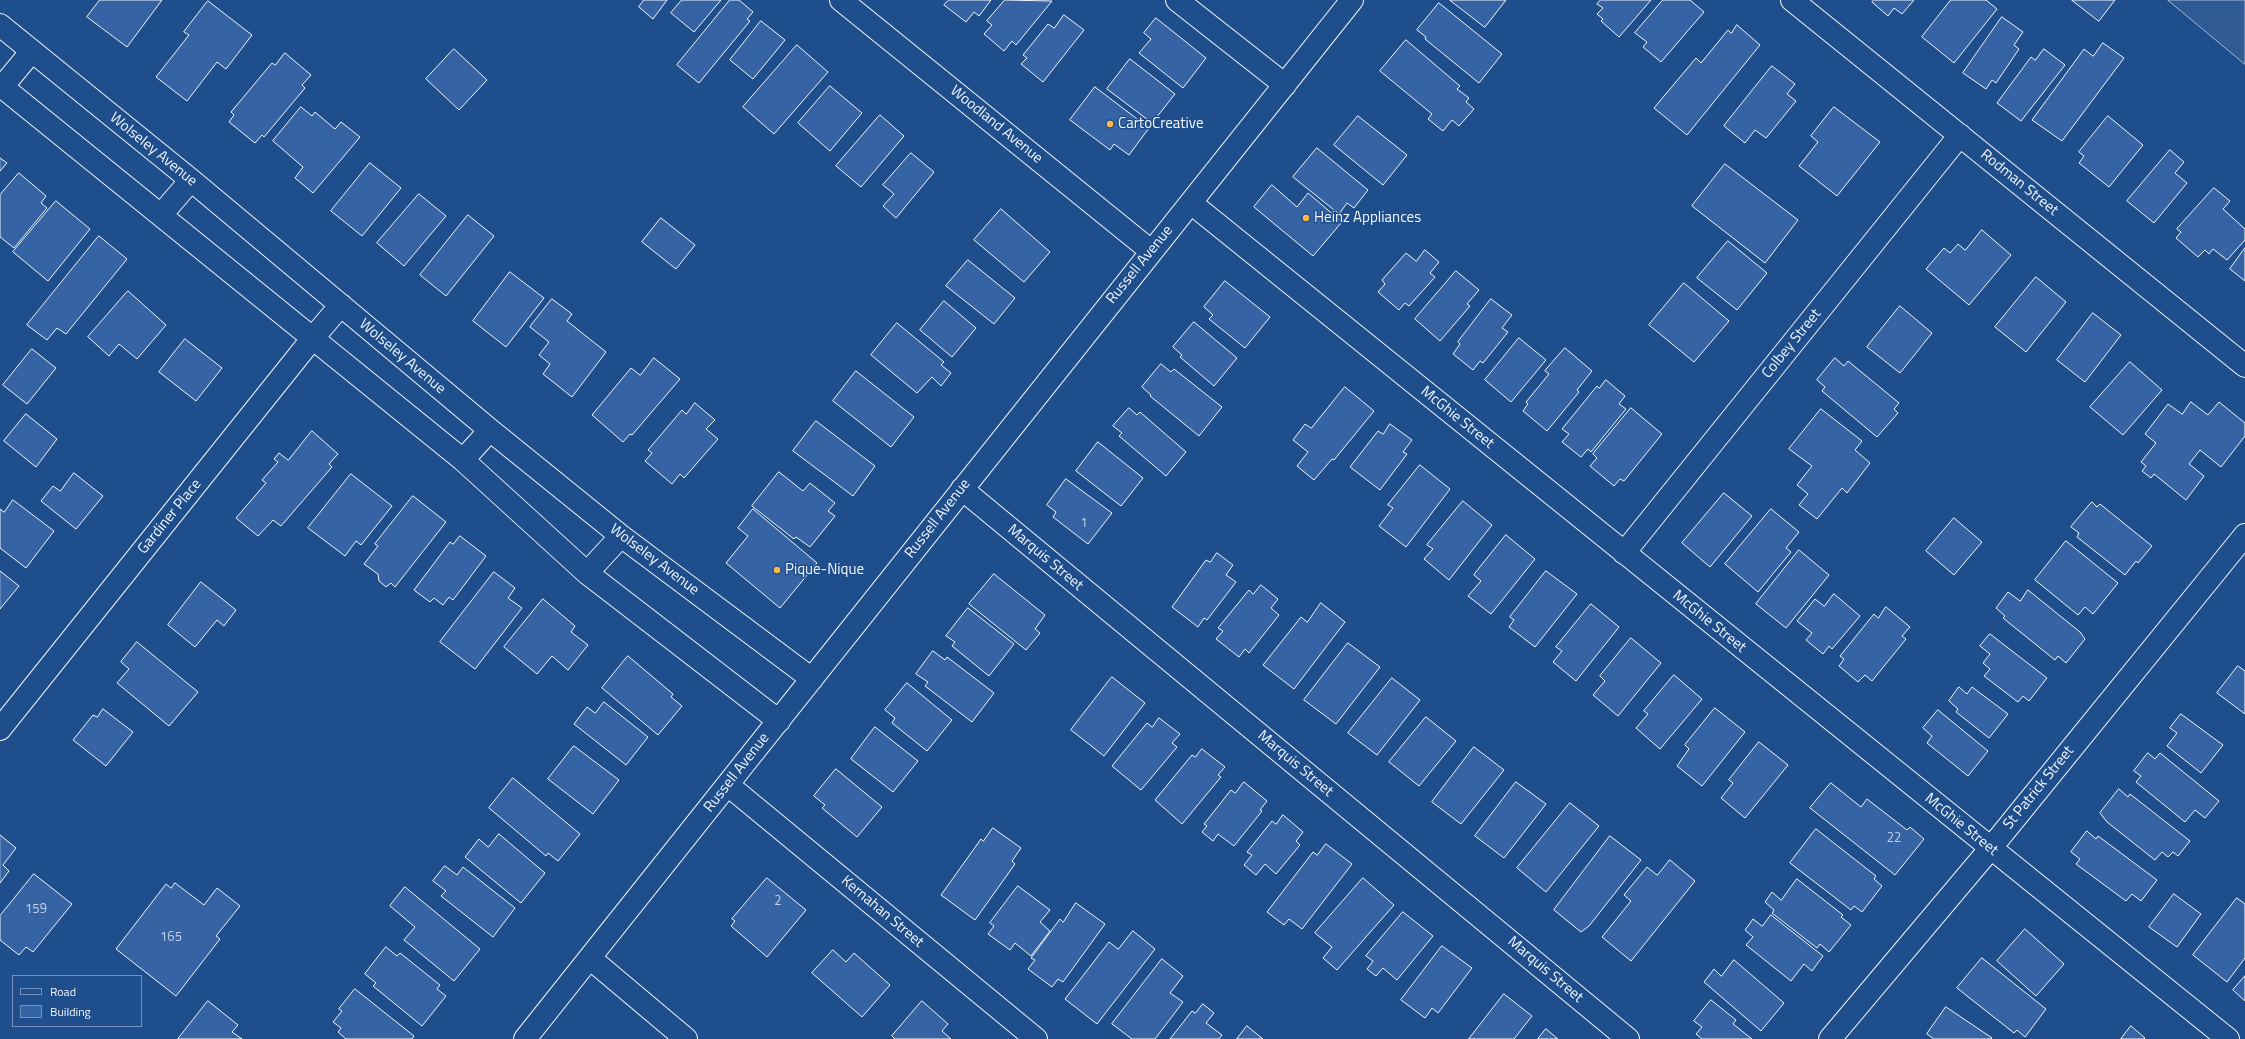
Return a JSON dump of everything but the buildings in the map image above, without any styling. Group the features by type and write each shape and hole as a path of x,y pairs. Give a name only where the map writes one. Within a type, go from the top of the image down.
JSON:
{"street":[{"name":"Woodland Avenue","path":"841,0 1151,251"},
{"path":"1177,0 1285,85"},
{"name":"Russell Avenue","path":"526,1039 591,959 778,720 1352,0"},
{"name":"Rodman Street","path":"1792,0 2245,366"},
{"name":"Wolseley Avenue","path":"0,25 191,180 490,430 621,536 812,679"},
{"path":"32,51 1,86 463,460 587,573 778,720"},
{"name":"Colbey Street","path":"1624,553 1960,135"},
{"path":"161,215 191,180"},
{"name":"McGhie Street","path":"1191,203 1990,849 2228,1039"},
{"name":"Gardiner Place","path":"0,729 312,339 341,305"},
{"path":"463,460 490,430"},
{"name":"Marquis Street","path":"962,489 1628,1039"},
{"name":"St Patrick Street","path":"1830,1039 1990,849 2245,534"},
{"path":"587,573 621,536"},
{"name":"Kernahan Street","path":"728,785 1036,1039"},
{"path":"591,959 686,1039"}],"shaded area":[{"path":"2168,0 2245,0 2245,64"}],"place":[{"name":"CartoCreative","path":"1110,124"},
{"name":"Heinz Appliances","path":"1306,218"},
{"name":"Pique-Nique","path":"777,570"}]}
